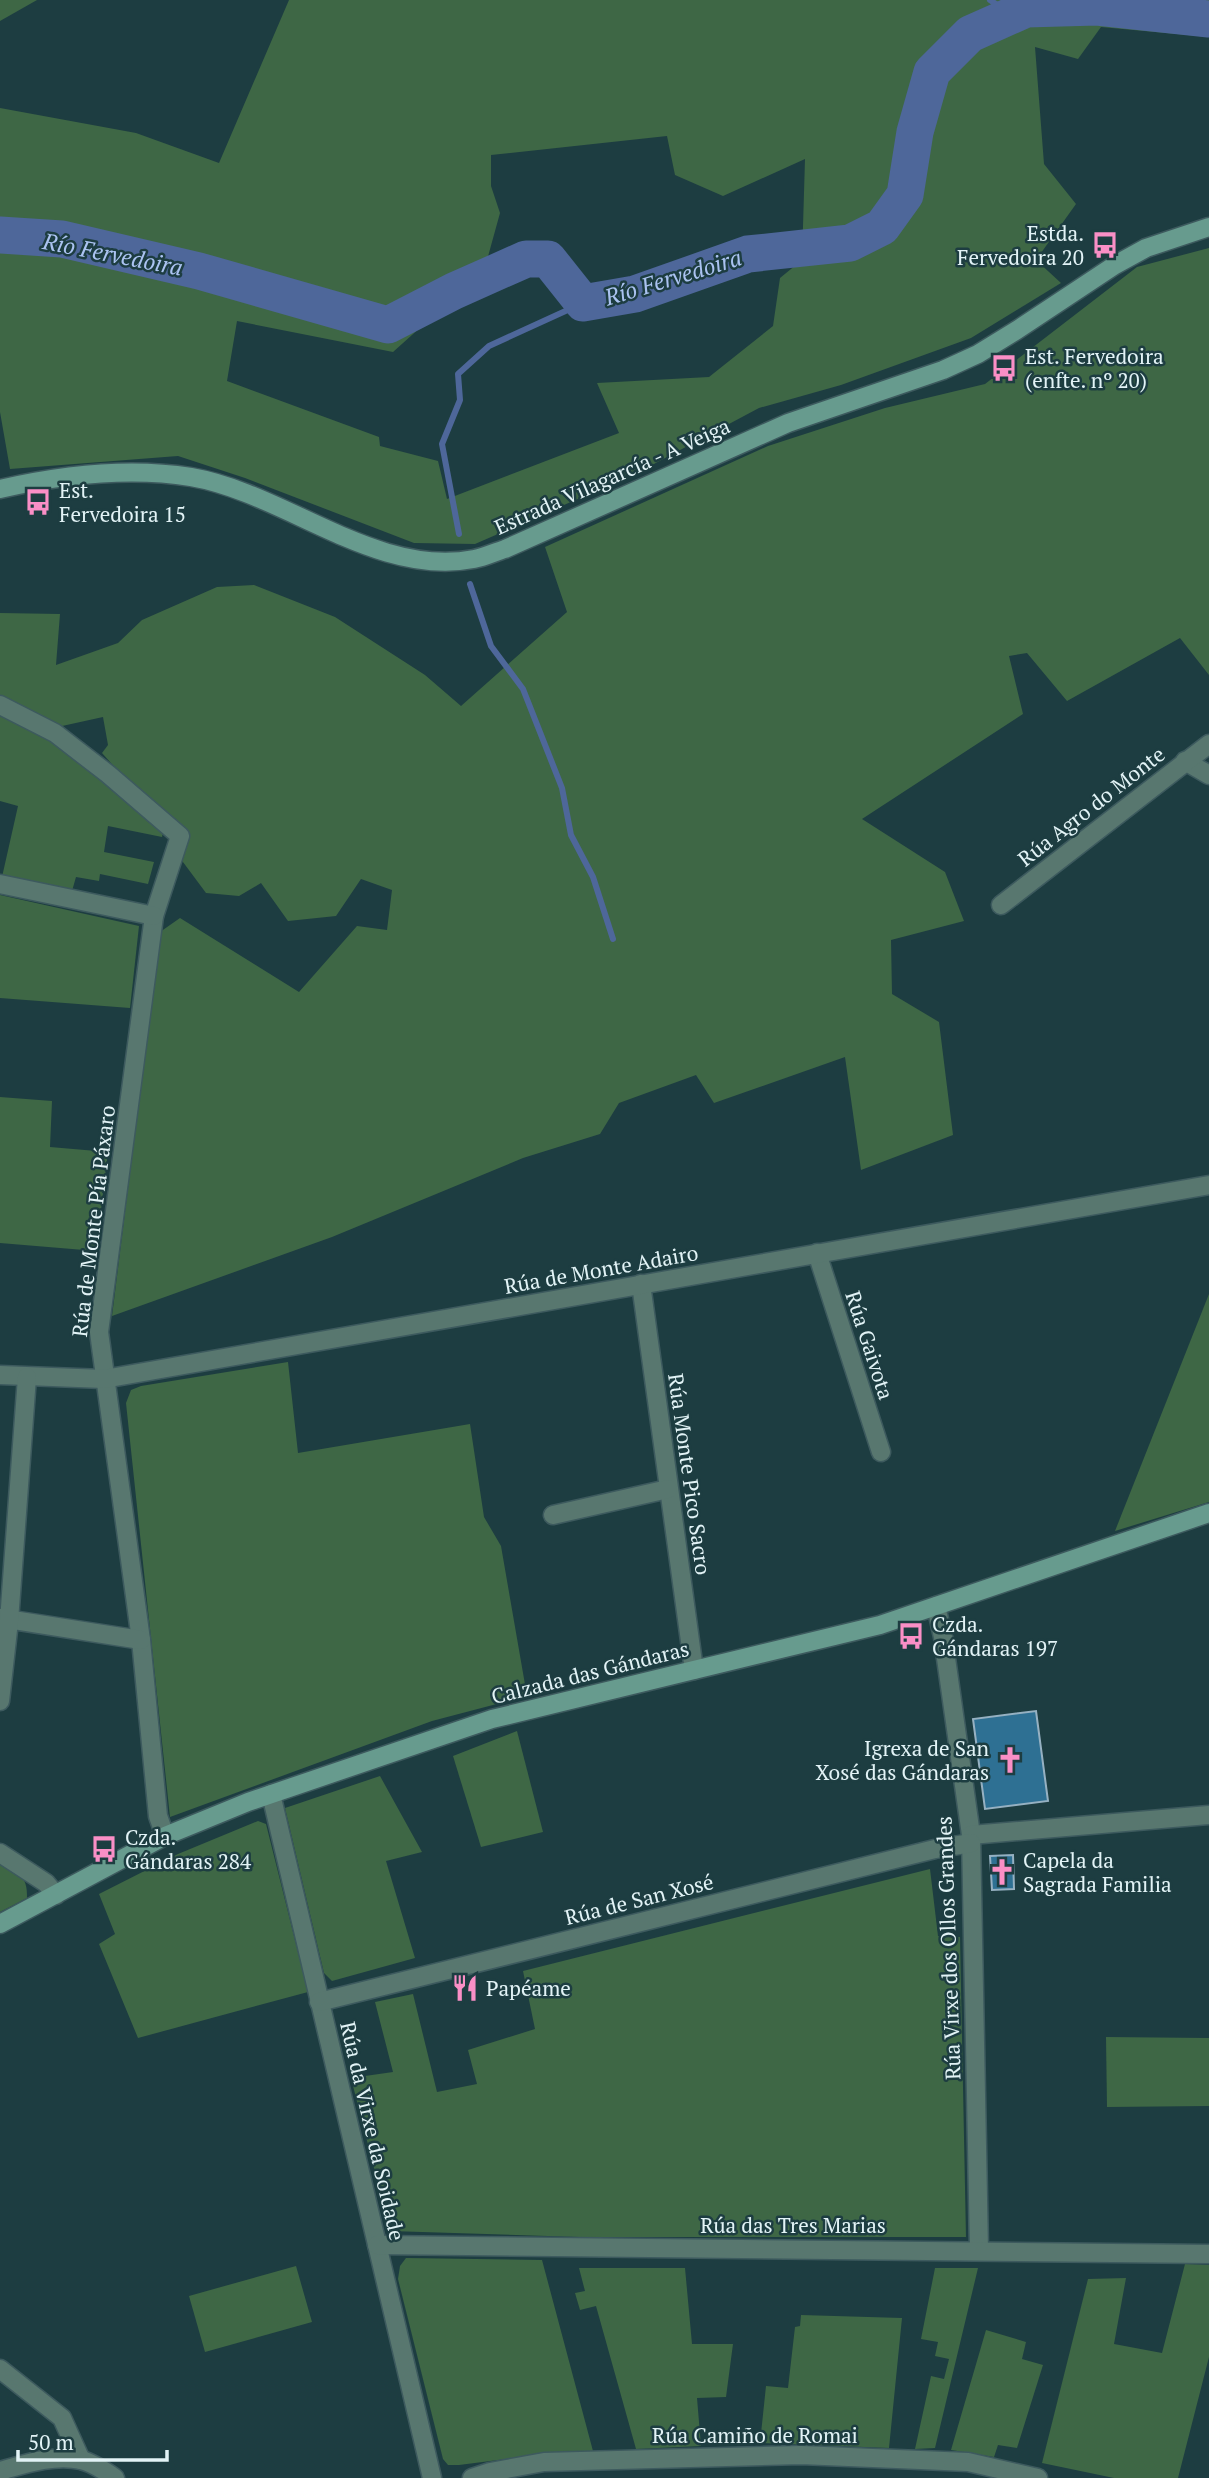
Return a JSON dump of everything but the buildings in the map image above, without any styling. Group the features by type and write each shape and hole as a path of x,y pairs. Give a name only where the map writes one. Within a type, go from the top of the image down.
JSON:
{"main road":[{"name":"Estrada Vilagarcía - A Veiga","path":"0,489 62,477 114,473 191,477 235,489 357,542 393,553 424,559 475,559 505,549 788,423 943,370 1007,336 1115,265 1146,248 1209,227"},
{"name":"Calzada das Gándaras","path":"0,1924 165,1836 271,1794 492,1718 880,1625 1209,1513"}],"street":[{"name":"Rúa de Monte Pía Páxaro","path":"0,705 55,733 180,836 154,916 99,1332 141,1640 158,1816 165,1836"},
{"name":"Rúa Agro do Monte","path":"1001,905 1209,744"},
{"path":"1185,761 1209,775"},
{"path":"0,884 154,916"},
{"name":"Rúa de Monte Adairo","path":"0,1375 104,1379 1209,1185"},
{"name":"Rúa Gaivota","path":"817,1253 881,1452"},
{"name":"Rúa Monte Pico Sacro","path":"641,1284 694,1670"},
{"path":"0,1701 4,1619 27,1377"},
{"path":"553,1515 668,1489"},
{"name":"Rúa Virxe dos Ollos Grandes","path":"936,1606 943,1637 971,1839 979,2249"},
{"path":"4,1619 141,1640"},
{"name":"Rúa da Virxe da Soidade","path":"271,1794 432,2478"},
{"name":"Rúa de San Xosé","path":"319,2002 971,1839 1209,1815"},
{"path":"0,1853 46,1883 56,1895"},
{"name":"Rúa das Tres Marias","path":"377,2245 979,2249 1209,2254"},
{"path":"0,2369 62,2418 81,2460"},
{"name":"Rúa Camiño de Romai","path":"472,2478 544,2462 801,2455 968,2462 1038,2478"},
{"path":"0,2471 48,2460 81,2460 115,2478"}],"green space":[{"path":"0,0 37,0 0,21"},
{"path":"289,0 1209,0 1209,37 1101,27 1078,59 1035,47 1044,164 1076,204 1036,260 1061,283 971,338 841,385 759,408 637,473 475,544 414,543 245,478 178,456 10,469 0,412 0,108 136,133 219,163","holes":["667,136 675,175 723,196 805,159 802,260 780,278 773,326 709,377 597,383 619,433 447,499 438,461 380,446 379,437 227,381 237,321 393,352 422,326 437,293 484,271 500,213 491,186 491,155"]},
{"path":"1209,248 1209,675 1180,638 1067,701 1027,653 1009,656 1023,714 862,819 945,872 964,921 891,940 892,994 939,1022 953,1135 861,1170 845,1057 714,1103 696,1075 619,1103 600,1134 523,1158 332,1237 112,1316 160,932 180,918 299,992 357,926 387,930 392,890 361,879 336,916 288,921 261,883 239,896 206,893 180,858 184,836 141,797 102,753 108,745 103,717 53,728 0,698 0,613 60,614 56,665 118,643 142,620 217,587 254,585 335,617 425,675 461,706 567,612 545,547 768,446 885,408 985,384 1137,267"},
{"path":"0,710 64,746 164,827 162,837 108,826 104,852 154,862 148,884 100,874 99,881 76,877 72,891 2,877 18,806 0,801"},
{"path":"0,895 139,926 130,1008 0,998"},
{"path":"0,1097 52,1101 50,1147 108,1152 96,1251 0,1243"},
{"path":"1209,1294 1209,1502 1115,1531"},
{"path":"288,1362 298,1453 470,1424 484,1517 501,1546 527,1696 432,1721 170,1817 126,1403 131,1390 141,1386"},
{"path":"517,1731 543,1832 481,1847 453,1756"},
{"path":"380,1776 422,1852 386,1861 415,1958 332,1981 324,1973 285,1808"},
{"path":"258,1821 266,1824 308,1992 138,2038 99,1944 115,1934 99,1894 178,1854"},
{"path":"0,1859 23,1879 27,1898 0,1912"},
{"path":"930,1869 938,1936 960,1937 966,2237 579,2237 390,2231 351,2078 393,2072 375,2002 413,1994 437,2092 477,2084 468,2050 535,2029 523,1971"},
{"path":"1106,2037 1209,2038 1209,2106 1107,2107"},
{"path":"406,2258 542,2260 593,2451 448,2465 443,2459 398,2279 400,2266"},
{"path":"1185,2264 1209,2265 1209,2357 1178,2478 1114,2478 1042,2463 1088,2279 1126,2278 1114,2344 1162,2353"},
{"path":"296,2266 312,2322 205,2352 189,2296"},
{"path":"579,2268 685,2268 692,2344 733,2344 726,2397 697,2398 701,2446 636,2449 596,2306 580,2310 575,2293 585,2291"},
{"path":"935,2268 978,2268 935,2448 915,2449 931,2376 944,2379 949,2359 935,2356 938,2342 921,2339"},
{"path":"801,2315 902,2318 889,2448 760,2443 766,2386 788,2388 795,2327 800,2326"},
{"path":"986,2330 1026,2342 1022,2359 1043,2365 1017,2448 998,2445 994,2457 951,2450"}],"waterway":[{"path":"990,0 1012,15"},
{"name":"Río Fervedoira","path":"0,235 62,239 199,271 388,325 454,291 526,259 548,259 583,303 635,294 748,254 850,243 882,227 905,195 915,132 932,72 970,34 1026,9 1097,7 1209,19"},
{"path":"459,534 442,444 460,400 458,374 489,346 583,303"},
{"path":"470,584 491,646 523,689 562,788 571,835 593,877 613,939"}],"place":[{"name":"Estda. Fervedoira 20","path":"1105,245"},
{"name":"Est. Fervedoira (enfte. nº 20)","path":"1004,368"},
{"name":"Est. Fervedoira 15","path":"38,502"},
{"name":"Czda. Gándaras 197","path":"911,1636"},
{"name":"Igrexa de San Xosé das Gándaras","path":"1010,1760"},
{"name":"Czda. Gándaras 284","path":"104,1849"},
{"name":"Capela da Sagrada Familia","path":"1002,1872"},
{"name":"Papéame","path":"465,1988"}]}
